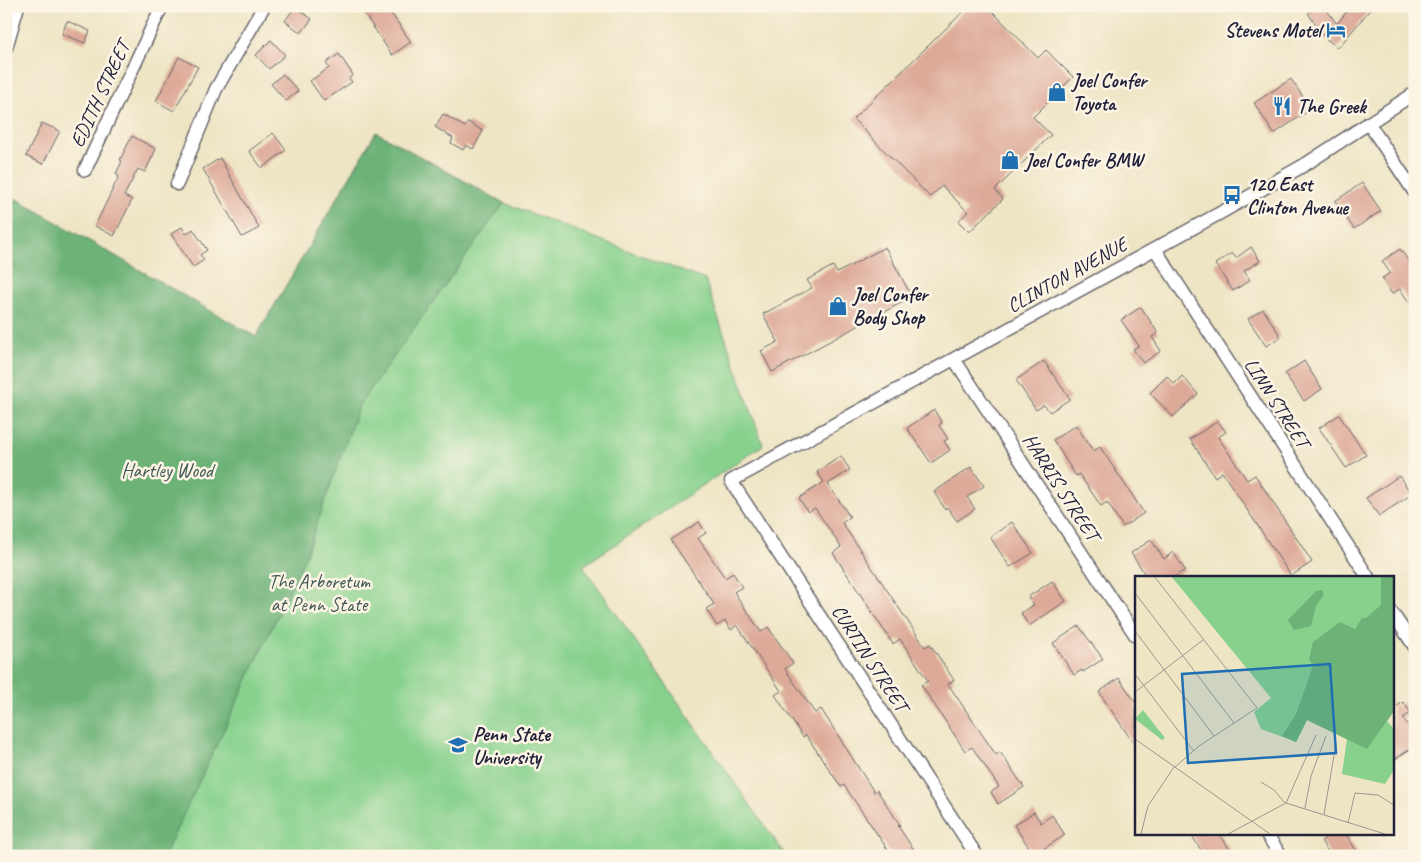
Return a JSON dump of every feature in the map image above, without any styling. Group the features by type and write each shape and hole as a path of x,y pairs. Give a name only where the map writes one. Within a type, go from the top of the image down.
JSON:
{"street":[{"path":"6,48 18,6"},
{"name":"EDITH STREET","path":"85,170 162,6"},
{"path":"177,184 216,89 264,6"},
{"name":"CLINTON AVENUE","path":"731,481 1281,178 1369,124 1415,93"},
{"path":"1369,124 1415,193"},
{"name":"LINN STREET","path":"1155,249 1367,576"},
{"name":"HARRIS STREET","path":"954,359 1135,634"},
{"name":"CURTIN STREET","path":"731,481 977,856"},
{"path":"1394,616 1415,648"},
{"path":"1267,834 1281,856"}],"green space":[{"name":"The Arboretum at Penn State","path":"376,132 504,203 705,280 763,445 583,566 786,856 6,856 6,193 256,337"},
{"name":"Hartley Wood","path":"376,132 504,203 359,405 304,560 164,856 6,856 6,193 256,337"}],"building":[{"path":"359,6 386,6 411,42 392,55"},
{"path":"969,6 987,6 1038,58 1046,50 1073,77 1033,117 1051,135 995,190 1003,199 969,232 958,221 968,212 942,186 930,197 853,119"},
{"name":"Stevens Motel","path":"1317,6 1324,6 1337,24 1351,6 1373,6 1338,48 1324,37 1308,13"},
{"path":"295,7 312,19 301,33 285,21"},
{"path":"67,21 90,31 85,43 62,34"},
{"path":"271,40 285,55 269,69 256,55"},
{"path":"339,54 353,75 349,78 352,82 324,101 310,81 329,68 326,63"},
{"path":"179,57 198,67 174,111 156,101"},
{"path":"283,74 298,91 286,101 271,84"},
{"name":"The Greek","path":"1291,79 1311,109 1274,134 1254,103"},
{"path":"443,114 465,127 468,122 483,131 473,149 466,145 463,150 451,143 453,138 435,127"},
{"path":"42,123 60,131 43,164 26,156"},
{"path":"273,133 286,150 262,168 249,151"},
{"path":"132,136 156,149 145,172 138,169 124,196 132,200 114,236 95,226 119,176 116,174 122,161 120,160"},
{"path":"220,158 259,228 242,237 203,169"},
{"path":"1362,183 1381,211 1354,229 1335,201"},
{"path":"182,227 186,234 193,229 207,250 200,255 204,260 193,267 171,234"},
{"name":"Joel Confer Body Shop","path":"885,247 912,297 772,372 761,351 778,342 763,314 812,288 807,280 833,266 837,273"},
{"path":"1251,247 1260,261 1244,271 1250,280 1233,291 1215,264 1232,253 1236,258"},
{"path":"1400,249 1415,270 1415,311 1400,289 1392,294 1382,278 1390,273 1382,261"},
{"path":"1141,307 1158,333 1152,337 1161,351 1143,363 1133,349 1139,346 1121,320"},
{"path":"1263,309 1281,337 1266,346 1248,319"},
{"path":"1044,361 1070,399 1050,412 1044,405 1036,410 1016,380"},
{"path":"1304,361 1322,389 1304,401 1285,374"},
{"path":"1167,376 1174,384 1182,376 1198,394 1173,417 1150,393"},
{"path":"934,410 942,423 939,425 948,439 944,441 950,450 931,463 907,428"},
{"path":"1339,415 1366,455 1346,468 1319,428"},
{"path":"1218,421 1226,432 1218,437 1247,480 1255,475 1312,562 1291,576 1222,472 1215,477 1190,439"},
{"path":"1076,425 1093,451 1100,447 1144,513 1123,527 1107,502 1101,506 1079,474 1076,476 1053,440"},
{"path":"841,456 850,470 828,484 850,517 842,523 925,647 930,644 954,680 948,684 996,755 1000,752 1024,787 998,804 991,792 999,787 972,747 965,751 921,685 928,681 900,639 893,644 833,553 841,547 815,508 808,512 799,498 824,482 817,472"},
{"path":"971,467 984,486 967,497 975,509 957,521 947,507 945,509 934,492"},
{"path":"1399,476 1412,494 1379,516 1366,498"},
{"path":"699,522 706,533 698,538 725,578 733,573 742,587 734,592 761,632 768,627 793,663 785,669 815,713 821,709 874,792 877,790 918,856 892,856 844,785 841,787 806,735 803,737 775,695 781,691 737,625 731,630 725,621 717,626 706,609 714,604 671,540"},
{"path":"1012,522 1033,553 1010,567 990,537"},
{"path":"1151,540 1164,559 1173,552 1185,570 1176,576 1146,576 1131,553"},
{"path":"1052,581 1066,601 1029,626 1021,613 1034,605 1028,597"},
{"path":"1079,626 1103,659 1083,672 1082,670 1074,675 1053,643"},
{"path":"1119,678 1135,702 1135,746 1099,692"},
{"path":"1403,702 1411,713 1403,718 1415,735 1415,746 1394,760 1394,704 1396,707"},
{"path":"1034,812 1041,823 1052,815 1065,835 1034,855 1014,825"},
{"path":"1191,834 1220,834 1234,856 1205,856"},
{"path":"1331,834 1346,834 1360,856 1331,856 1321,841"}],"place":[{"name":"Stevens Motel","path":"1336,30"},
{"name":"Joel Confer Toyota","path":"1057,92"},
{"name":"The Greek","path":"1282,106"},
{"name":"Joel Confer BMW","path":"1010,160"},
{"name":"120 East Clinton Avenue","path":"1232,195"},
{"name":"Joel Confer Body Shop","path":"838,306"},
{"name":"Penn State University","path":"458,745"}]}
